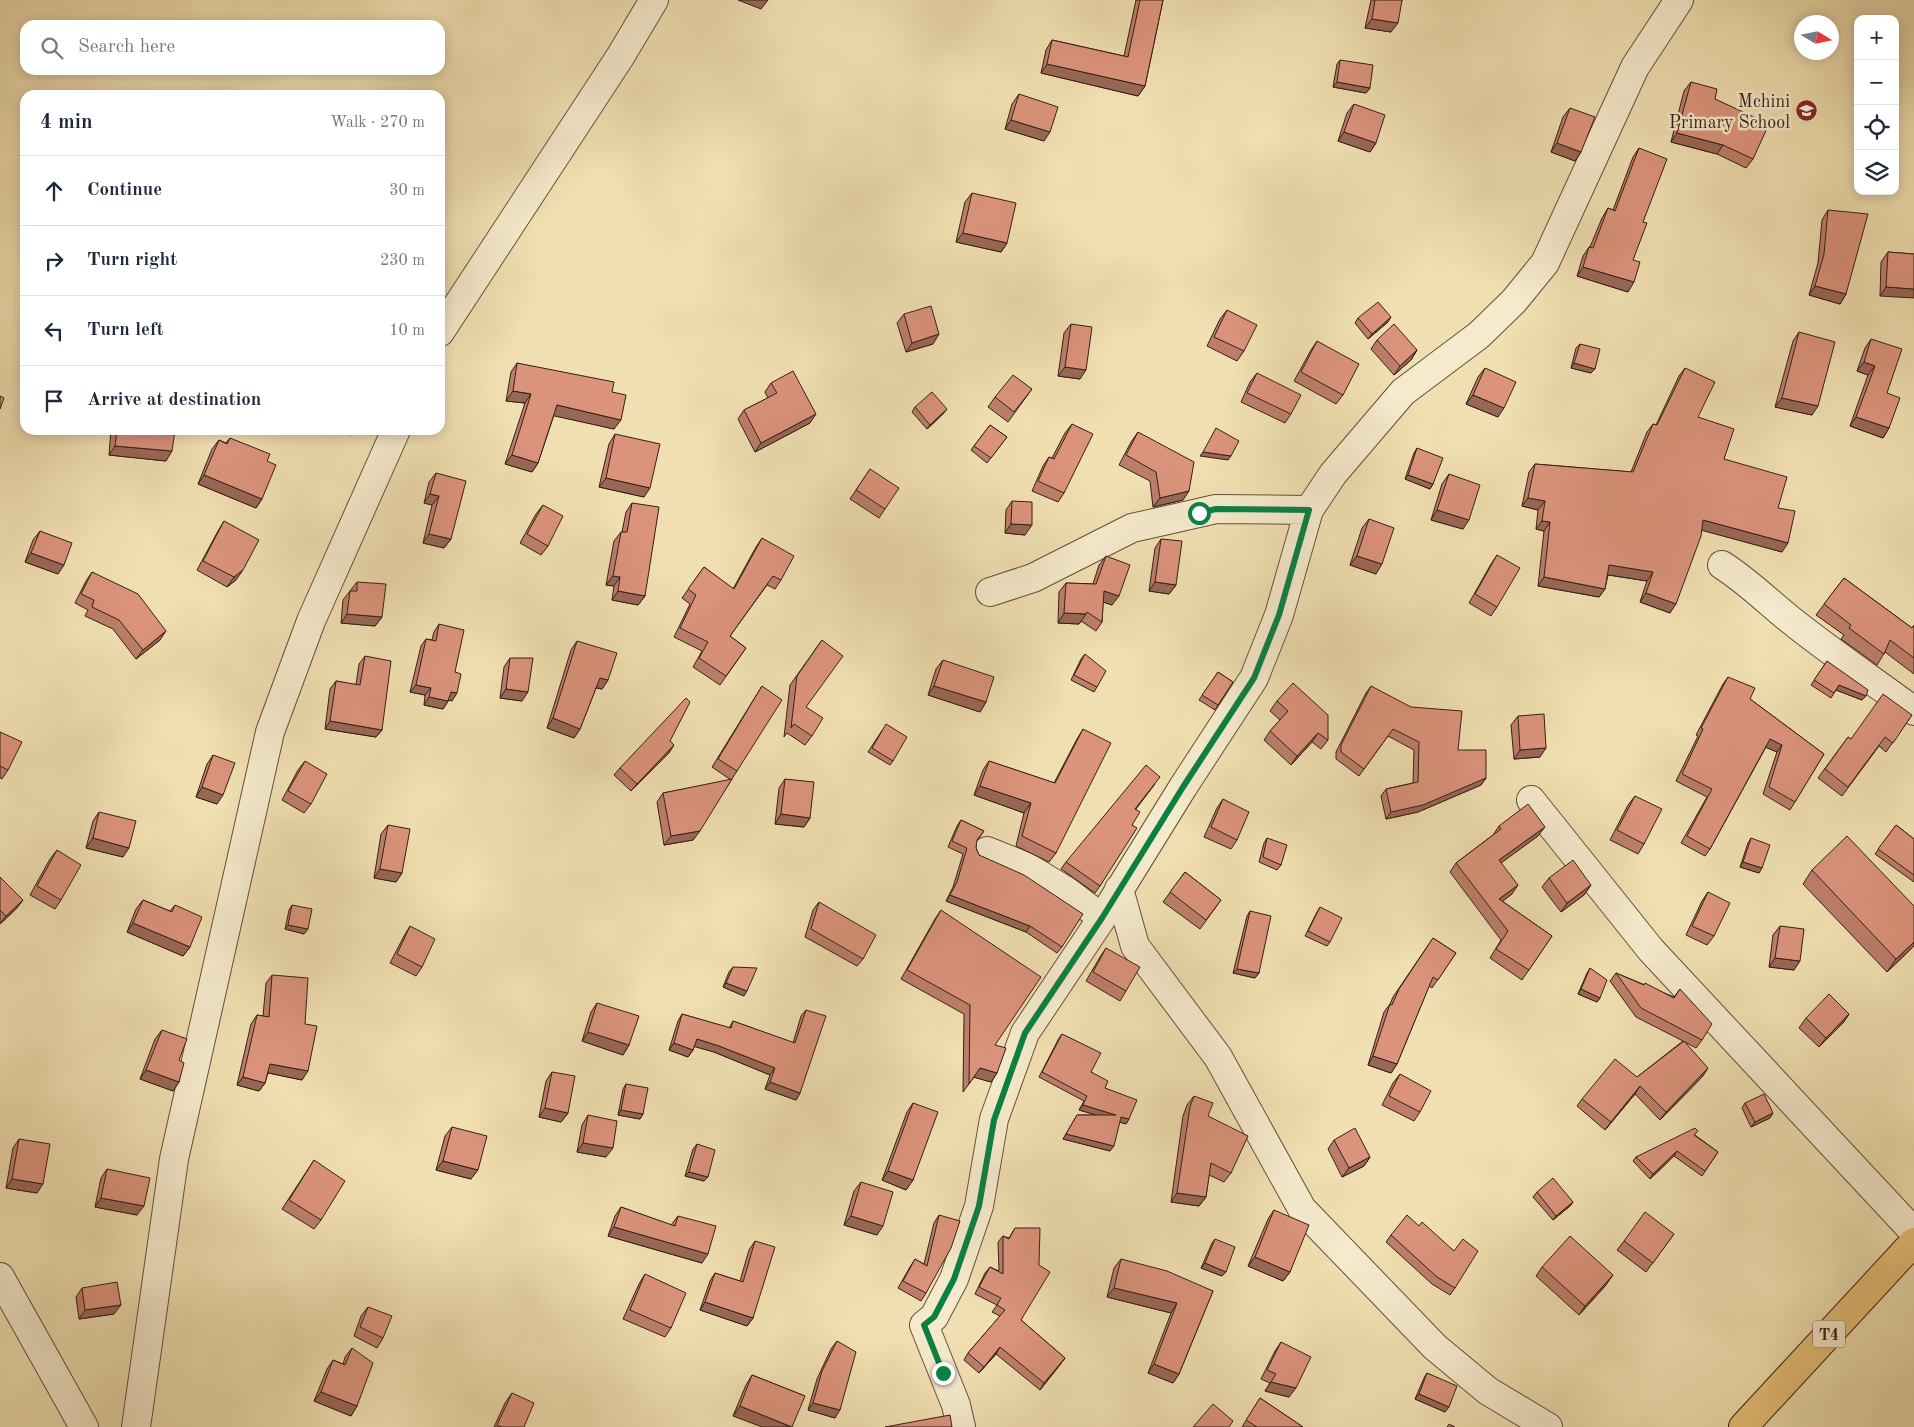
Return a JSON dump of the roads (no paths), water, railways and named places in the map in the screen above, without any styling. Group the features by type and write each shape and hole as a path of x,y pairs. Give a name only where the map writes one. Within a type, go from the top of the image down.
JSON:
{"highway":[{"name":"T4","path":"1743,1427 1914,1242"}],"street":[{"path":"445,324 615,66 654,0"},
{"path":"961,1427 956,1405 924,1325 934,1317 954,1279 979,1206 994,1120 1025,1033 1102,918 1254,678 1279,615 1309,510 1333,474 1403,392 1479,334 1514,302 1545,263 1635,67 1680,0"},
{"path":"136,1427 174,1158 270,732 311,621 394,435"},
{"path":"990,592 1033,578 1132,528 1216,509 1309,510"},
{"path":"1722,565 1738,575 1760,596 1798,626 1914,711"},
{"path":"1531,800 1651,950 1914,1232"},
{"path":"987,852 1027,867 1068,892 1102,918"},
{"path":"1119,889 1136,946 1218,1057 1302,1208 1435,1347 1488,1392 1548,1427"},
{"path":"0,1277 84,1427"}],"place":[{"name":"Mchini Primary School","path":"1806,111"}]}
